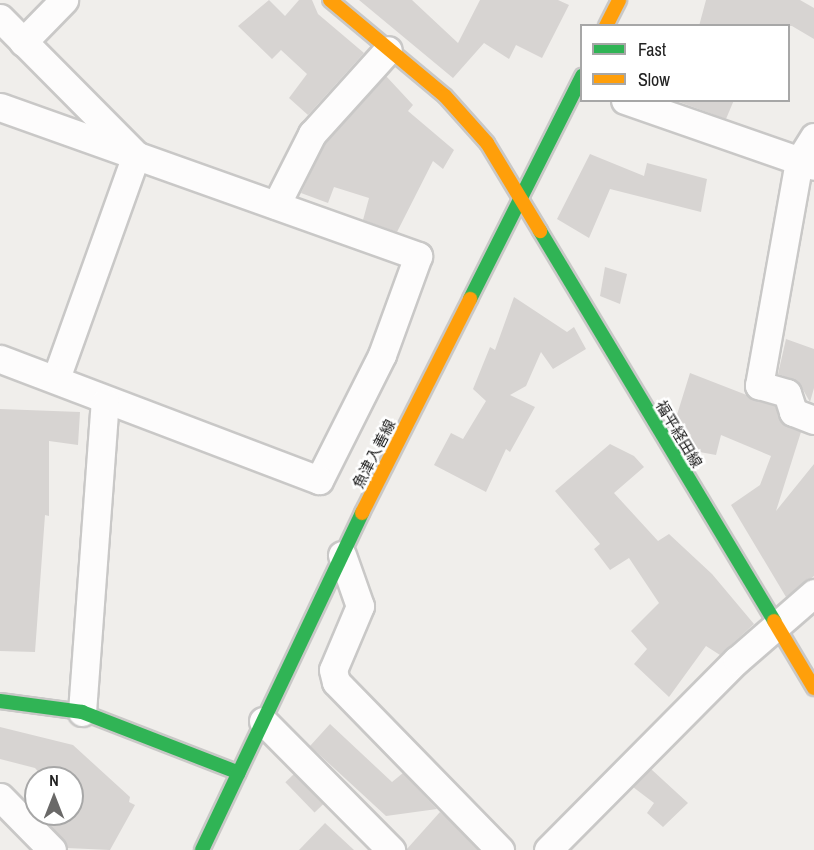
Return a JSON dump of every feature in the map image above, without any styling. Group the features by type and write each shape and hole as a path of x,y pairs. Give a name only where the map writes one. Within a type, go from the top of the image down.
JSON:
{"main road":[{"name":"福平経田線","path":"330,0 445,96 487,143 776,629 814,688"},
{"path":"607,24 619,0"},
{"name":"魚津入善線","path":"202,850 342,555 482,278 518,196 580,82"},
{"path":"0,701 82,712 238,773"}],"street":[{"path":"23,42 64,0"},
{"path":"0,18 136,155"},
{"path":"276,205 312,134 388,50"},
{"path":"631,102 807,164"},
{"path":"0,107 418,255 382,356 319,480 105,402 56,379 0,359"},
{"path":"814,136 759,385 787,393 793,412 814,420"},
{"path":"56,379 136,155"},
{"path":"82,712 105,402"},
{"path":"342,555 360,606 333,670 336,682 500,850"},
{"path":"548,850 737,660 776,629 814,593"},
{"path":"263,721 391,850"},
{"path":"0,797 52,850"}],"building":[{"path":"269,0 285,16 299,0 312,0 318,14 364,53 308,115 289,98 307,74 281,50 272,59 238,26"},
{"path":"359,0 412,0 458,43 480,0 558,0 569,5 542,58 516,45 509,59 484,43 453,78"},
{"path":"706,0 800,0 814,8 814,39 790,24 700,24"},
{"path":"386,76 413,105 408,111 454,150 443,169 433,161 397,232 363,220 369,198 334,187 328,203 301,193 325,143"},
{"path":"679,102 733,102 726,119"},
{"path":"590,154 644,176 647,163 707,179 701,212 610,189 589,238 557,219"},
{"path":"605,267 627,274 620,304 600,296"},
{"path":"514,297 567,332 574,327 586,349 553,369 541,352 526,386 510,395 535,407 510,452 506,449 486,492 434,465 451,433 463,439 486,401 473,389 490,347 495,350"},
{"path":"786,339 814,349 814,388 810,402 798,381 778,374"},
{"path":"690,373 775,406 782,423 801,432 776,511 814,464 814,576 786,597 731,505 760,485 771,456 721,435 716,455 694,451 676,418"},
{"path":"0,409 80,412 78,445 49,441 49,516 45,515 35,652 0,651"},
{"path":"610,444 634,456 644,467 614,493 658,541 669,534 712,574 754,624 720,655 706,646 669,697 634,664 647,649 631,631 659,603 629,558 610,570 594,549 600,544 555,491"},
{"path":"330,724 392,782 403,773 437,809 386,816 310,746"},
{"path":"0,727 73,745 130,797 129,802 135,805 110,850 67,848 49,826 84,826 84,766 27,766 0,759"},
{"path":"651,769 688,803 663,827 647,813 654,803 633,787"},
{"path":"294,774 323,804 315,813 285,782"},
{"path":"440,812 445,816 478,850 406,850"},
{"path":"325,823 354,850 299,850"}],"traffic: fast":[{"path":"470,299 580,80"},
{"path":"540,231 774,621"},
{"path":"202,850 362,513"},
{"path":"0,701 82,712 239,773"}],"traffic: slow":[{"path":"330,0 445,96 487,143 540,231"},
{"path":"607,24 619,0"},
{"path":"362,513 470,299"},
{"path":"774,621 814,688"}]}
